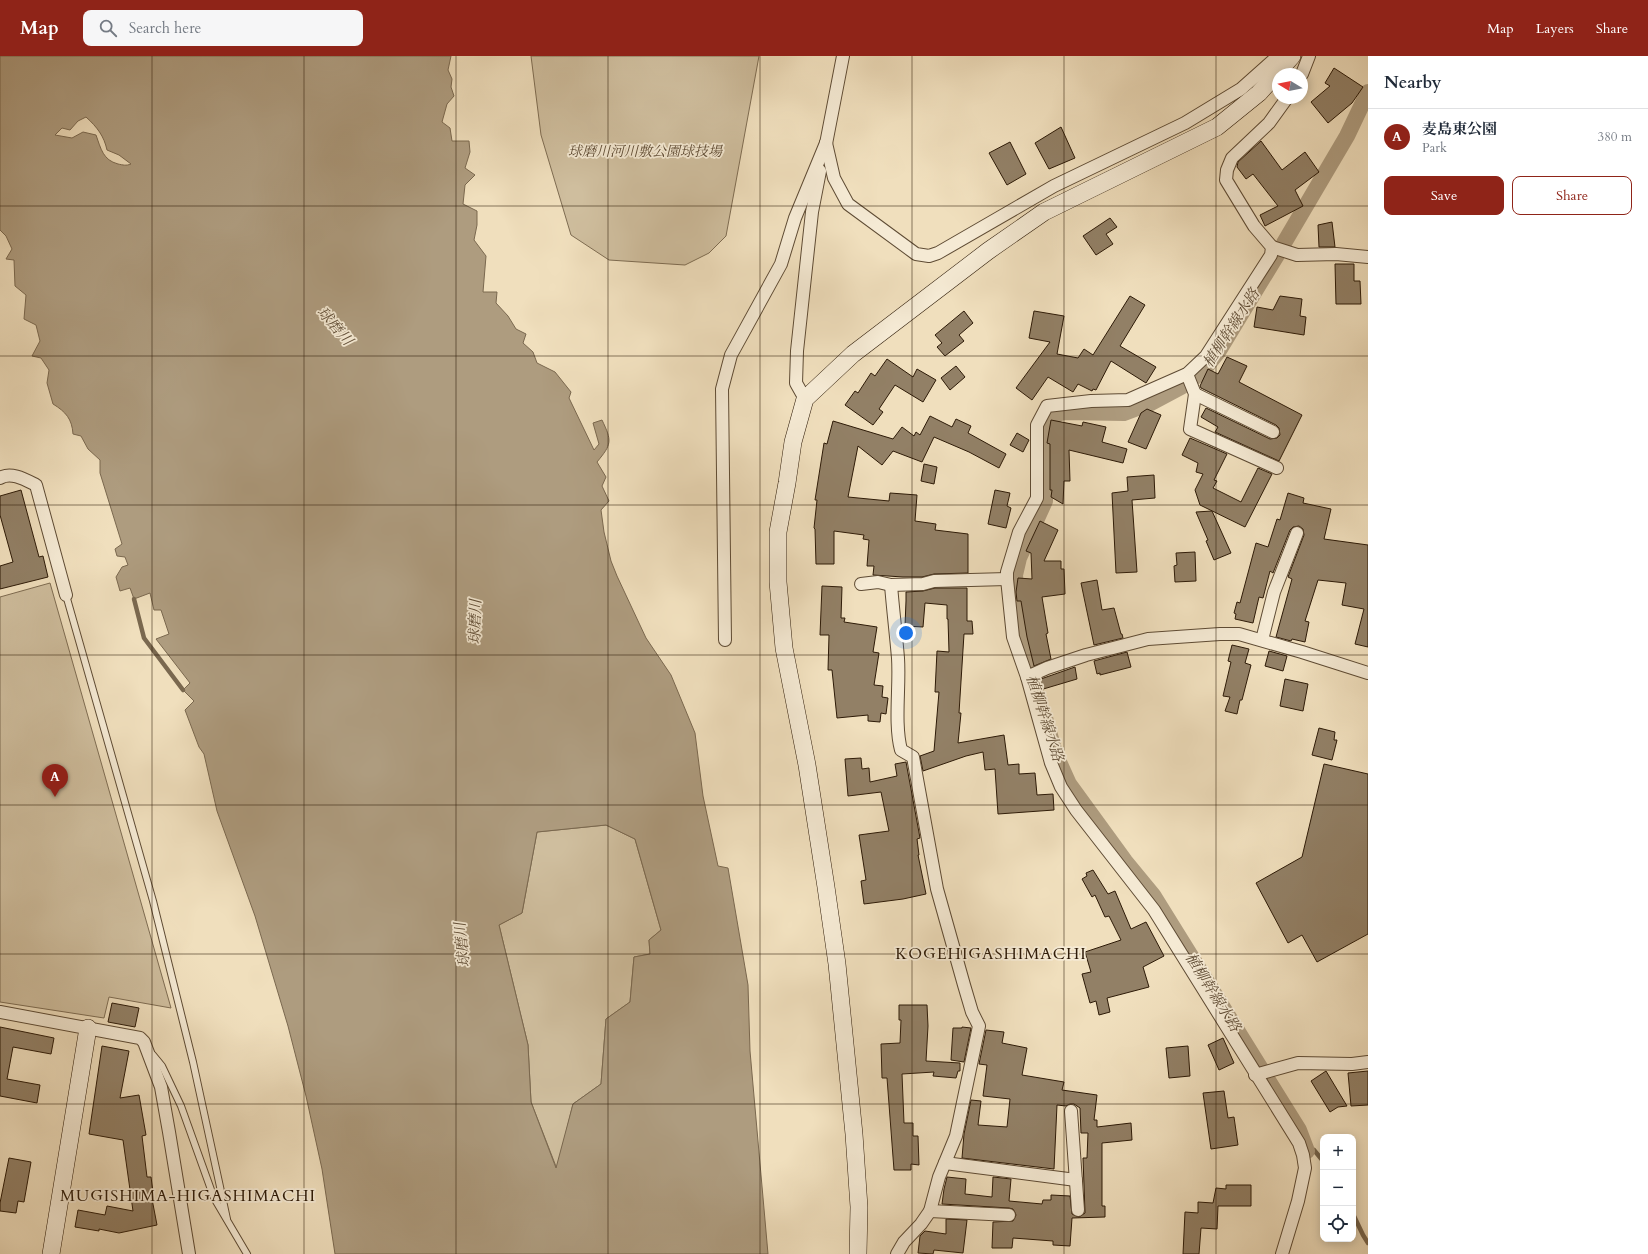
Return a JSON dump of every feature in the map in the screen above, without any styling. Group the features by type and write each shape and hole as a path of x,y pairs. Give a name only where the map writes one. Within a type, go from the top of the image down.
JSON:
{"street":[{"path":"805,399 796,383 797,352 812,212 843,56"},
{"path":"826,143 834,178 848,204 916,254 928,256 938,253 1054,186 1185,123 1241,89 1278,56"},
{"path":"858,1254 859,1207 854,1134 837,964 807,765 784,648 778,582 778,532 793,442 805,399 854,354 994,247 1044,212 1217,127 1259,93 1292,56"},
{"path":"1304,68 1309,56"},
{"path":"1283,104 1269,123 1232,158 1227,170 1226,180 1254,226 1272,246 1297,255 1336,254 1368,257"},
{"path":"725,640 722,389 731,355 781,264 795,218 826,143"},
{"path":"1272,246 1271,255 1191,382 1190,429 1277,468"},
{"path":"1273,432 1191,382 1128,400 1091,401 1047,406 1037,425 1037,498 1020,532 1007,572 1007,579 1013,638 1031,675 1051,763 1061,787 1076,810 1154,910 1260,1073 1298,1143 1305,1168 1298,1201 1282,1254"},
{"path":"0,478 2,476 20,476 36,485 66,595"},
{"path":"1262,640 1274,592 1296,534"},
{"path":"862,584 878,582 891,585 923,584 934,581 1007,579"},
{"path":"891,585 898,658 897,736 901,750 913,757 936,889 972,1012 979,1026 956,1136 940,1177 930,1211 921,1224 904,1242 897,1254"},
{"path":"1031,675 1086,655 1148,639 1220,634 1239,634 1262,640 1368,673"},
{"path":"0,1012 140,1038 146,1045 161,1087 189,1254"},
{"path":"51,1254 88,1028"},
{"path":"1260,1073 1298,1063 1352,1064 1368,1062"},
{"path":"1071,1111 1078,1210"},
{"path":"945,1163 1076,1180"},
{"path":"930,1211 1009,1215"}],"lane":[{"path":"66,595 153,901 193,1062 227,1220"},
{"path":"146,1045 162,1066 181,1106 214,1198 247,1254"}],"green space":[{"name":"球磨川河川敷公園球技場","path":"531,56 759,56 726,236 709,253 685,265 609,260 571,235 541,135"},
{"path":"50,583 171,1008 109,997 104,1018 0,1002 0,597"},
{"path":"606,825 635,839 661,930 649,940 650,954 634,957 630,1002 606,1019 601,1084 573,1104 557,1169 531,1102 528,1045 499,925 522,913 537,832"}],"water":[{"name":"球磨川","path":"0,56 451,56 448,70 452,79 451,87 454,96 447,104 442,122 450,128 452,141 469,141 470,152 465,168 475,175 465,185 463,204 477,211 477,225 474,240 486,256 483,292 497,292 496,303 508,316 516,329 526,334 523,343 533,352 537,363 555,372 571,392 569,398 594,450 599,444 593,423 602,420 608,433 609,442 606,451 597,462 606,477 602,486 609,501 601,510 604,532 611,561 646,638 671,675 695,733 703,796 718,866 728,868 748,985 750,1051 768,1254 335,1254 322,1169 306,1096 288,1026 255,916 217,811 204,754 199,747 185,710 194,701 183,690 190,683 156,639 169,634 161,610 154,610 150,593 134,599 130,588 120,591 116,577 122,567 128,565 125,557 117,556 115,549 122,544 100,473 100,460 88,449 81,436 73,434 68,416 53,404 47,383 49,370 41,358 32,356 40,341 36,325 24,319 26,295 15,286 14,260 6,259 12,249 6,236 0,230","holes":["86,117 100,132 107,150 119,155 131,164 121,165 109,160 103,153 96,135 83,132 72,138 55,135 62,128 70,130 78,121","606,825 635,839 661,930 649,940 650,954 634,957 630,1002 606,1019 601,1084 573,1104 556,1168 531,1102 528,1045 499,925 522,913 537,832"]}],"building":[{"path":"1334,68 1363,87 1352,103 1328,123 1311,102 1330,86 1325,83"},
{"path":"1061,127 1075,158 1049,169 1035,143"},
{"path":"1261,141 1282,170 1305,152 1319,172 1295,190 1303,206 1265,226 1260,215 1278,206 1253,174 1246,179 1237,167 1238,162"},
{"path":"1010,142 1026,174 1007,185 989,153"},
{"path":"1110,218 1117,227 1106,234 1113,244 1096,255 1083,236"},
{"path":"1332,222 1335,247 1319,247 1318,225"},
{"path":"1335,264 1354,264 1354,281 1360,281 1361,304 1336,304"},
{"path":"1130,296 1145,305 1120,346 1156,367 1146,383 1111,361 1096,390 1093,389 1092,391 1078,384 1073,392 1048,377 1032,400 1016,388 1050,342 1029,338 1034,311 1064,316 1057,354 1078,358 1084,349 1093,355"},
{"path":"1280,296 1302,299 1300,316 1306,317 1304,335 1254,327 1257,307 1273,310"},
{"path":"964,311 973,323 959,335 964,341 945,356 937,347 942,343 935,335"},
{"path":"1227,357 1247,366 1239,382 1302,415 1279,461 1215,432 1218,427 1201,417 1206,408 1270,439 1277,438 1280,435 1279,428 1276,425 1201,388 1200,386 1208,369 1218,374"},
{"path":"887,359 913,377 917,369 936,380 923,402 895,385 879,409 883,412 873,425 845,405 855,391 858,393 871,373 875,376"},
{"path":"956,366 965,377 950,390 941,378"},
{"path":"1147,409 1161,415 1146,449 1128,442 1141,413"},
{"path":"930,416 952,427 956,419 971,426 968,433 1006,454 999,468 969,452 934,437 922,462 893,451 882,465 858,446 848,497 889,501 890,493 917,495 915,521 936,524 935,530 968,534 968,573 934,574 922,577 873,575 874,566 867,566 869,540 863,539 864,535 834,531 834,564 816,564 814,528 817,500 815,500 824,443 827,444 833,421 893,439 902,427 914,436 916,432 920,435"},
{"path":"1051,420 1082,426 1083,422 1106,427 1102,442 1127,449 1123,463 1069,450 1070,481 1064,481 1063,504 1051,497 1052,490 1050,490 1050,444 1047,443"},
{"path":"1017,433 1029,440 1023,452 1010,445"},
{"path":"1190,438 1227,454 1214,480 1217,481 1213,488 1241,502 1258,468 1272,474 1245,527 1200,505 1195,490 1203,474 1196,472 1198,463 1182,455"},
{"path":"924,464 937,467 934,484 921,481"},
{"path":"1154,475 1155,498 1132,500 1137,572 1116,573 1112,493 1128,491 1127,477"},
{"path":"21,490 39,557 43,556 48,577 0,589 0,566 13,562 0,515 0,496"},
{"path":"995,490 1010,493 1007,506 1011,508 1006,528 988,524"},
{"path":"1288,493 1304,498 1303,503 1331,509 1324,539 1368,545 1368,647 1355,644 1364,609 1342,605 1346,583 1318,580 1305,621 1309,622 1305,642 1292,639 1291,641 1276,637 1292,579 1288,577 1304,535 1303,529 1299,526 1293,527 1290,530 1273,573 1270,571 1263,598 1259,597 1253,623 1235,619 1236,614 1234,613 1237,602 1240,603 1256,543 1268,547 1277,519 1280,520"},
{"path":"1212,511 1231,553 1214,560 1206,541 1208,540 1196,512"},
{"path":"1040,521 1058,530 1044,561 1061,561 1061,569 1064,569 1065,594 1042,597 1048,633 1046,634 1051,659 1034,666 1021,601 1017,601 1016,592 1018,578 1032,579 1031,553 1026,551"},
{"path":"1195,552 1196,581 1175,582 1174,566 1177,565 1176,553"},
{"path":"1097,580 1102,610 1114,608 1123,638 1094,645 1081,583"},
{"path":"822,586 842,587 841,618 845,618 844,622 877,627 873,652 879,653 874,685 883,686 882,697 888,698 886,714 881,713 880,722 868,721 868,715 837,718 832,670 828,670 829,635 820,635"},
{"path":"935,588 967,588 967,621 972,621 973,634 964,634 959,713 961,713 958,743 1004,735 1008,765 1019,764 1019,774 1035,773 1037,795 1053,794 1054,810 998,814 995,769 985,770 983,752 966,756 923,771 920,756 934,751 939,692 935,692 937,651 949,652 947,605 925,603 923,627 905,626 906,592 923,591"},
{"path":"1232,645 1249,649 1245,663 1251,665 1237,714 1225,711 1230,697 1223,696 1231,662 1228,661"},
{"path":"1269,651 1287,656 1283,671 1265,666"},
{"path":"1127,652 1131,667 1100,675 1100,673 1097,674 1094,661"},
{"path":"1075,667 1077,679 1040,690 1038,680"},
{"path":"1285,679 1308,684 1303,711 1280,706"},
{"path":"1319,728 1335,732 1334,740 1337,740 1332,760 1312,755"},
{"path":"861,758 862,769 869,768 870,782 897,776 895,764 906,762 920,838 917,839 918,855 926,894 903,899 864,904 861,881 866,880 859,835 889,831 881,792 848,796 845,759"},
{"path":"1324,764 1368,774 1368,934 1317,962 1302,935 1288,943 1256,883 1302,857"},
{"path":"1093,870 1108,894 1115,891 1131,929 1146,922 1164,956 1143,967 1149,987 1107,998 1110,1012 1099,1015 1096,1001 1090,1003 1082,974 1091,972 1085,952 1121,940 1109,916 1105,917 1095,895 1092,897 1082,879 1087,876 1086,873"},
{"path":"112,1003 139,1008 135,1027 108,1022"},
{"path":"899,1005 927,1005 928,1026 926,1061 960,1063 960,1071 958,1071 956,1078 933,1076 934,1072 902,1074 904,1123 913,1123 913,1136 918,1136 919,1165 911,1164 911,1170 894,1170 887,1078 882,1078 881,1044 900,1043 901,1020 899,1020"},
{"path":"0,1027 54,1038 51,1054 13,1047 7,1079 40,1085 37,1103 0,1096"},
{"path":"953,1028 971,1028 964,1062 951,1060"},
{"path":"986,1030 1004,1032 1002,1043 1027,1048 1022,1075 1064,1082 1062,1090 1097,1095 1094,1120 1097,1120 1097,1127 1131,1123 1132,1140 1102,1143 1102,1206 1105,1206 1105,1217 1072,1218 1070,1246 1053,1245 1053,1241 1013,1238 1012,1248 992,1248 993,1222 1013,1221 1016,1215 1013,1209 942,1204 947,1177 966,1179 965,1194 992,1197 993,1177 1011,1179 1009,1201 1042,1204 1043,1200 1051,1200 1051,1195 1070,1196 1072,1214 1079,1217 1085,1213 1083,1158 1087,1158 1088,1133 1081,1133 1080,1108 1074,1104 1066,1106 1057,1105 1054,1169 962,1158 964,1134 971,1100 981,1101 978,1125 1007,1127 1010,1099 983,1096 987,1065 979,1064"},
{"path":"1223,1038 1234,1063 1219,1070 1208,1045"},
{"path":"102,1046 129,1051 120,1098 139,1095 146,1135 142,1136 147,1177 151,1177 154,1199 152,1199 157,1225 119,1233 99,1229 99,1231 75,1227 78,1210 105,1215 107,1206 133,1211 123,1140 89,1134"},
{"path":"1188,1046 1190,1076 1169,1078 1166,1048"},
{"path":"1326,1071 1347,1106 1338,1107 1330,1112 1311,1081"},
{"path":"1368,1071 1368,1105 1351,1106 1348,1073"},
{"path":"1224,1091 1228,1118 1234,1117 1238,1145 1211,1149 1203,1093"},
{"path":"9,1158 31,1162 24,1202 18,1201 16,1213 0,1211 0,1203"},
{"path":"1226,1185 1251,1185 1251,1206 1218,1206 1217,1229 1201,1228 1199,1254 1183,1254 1185,1212 1198,1213 1198,1202 1213,1203 1216,1188 1226,1189"},
{"path":"946,1219 967,1220 963,1253 934,1250 933,1254 918,1253 920,1236 925,1231 946,1234"}],"waterway":[{"name":"植柳幹線水路","path":"1284,243 1347,136 1368,92"},
{"name":"植柳幹線水路","path":"1036,688 1020,640 1015,575 1019,558 1045,501 1045,429 1050,417 1063,412 1124,413 1151,403 1181,387 1202,372 1218,352 1277,255"},
{"path":"134,599 144,638 183,690"},
{"name":"植柳幹線水路","path":"1045,718 1055,753 1069,784 1125,861 1153,895 1299,1130 1307,1151"},
{"path":"1307,1148 1314,1150 1320,1157"},
{"path":"1356,1220 1368,1243"}],"place":[{"name":"麦島東公園","path":"55,797"}],"district":[{"name":"KOGEHIGASHIMACHI","path":"991,954"},
{"name":"MUGISHIMA-HIGASHIMACHI","path":"188,1196"}]}
